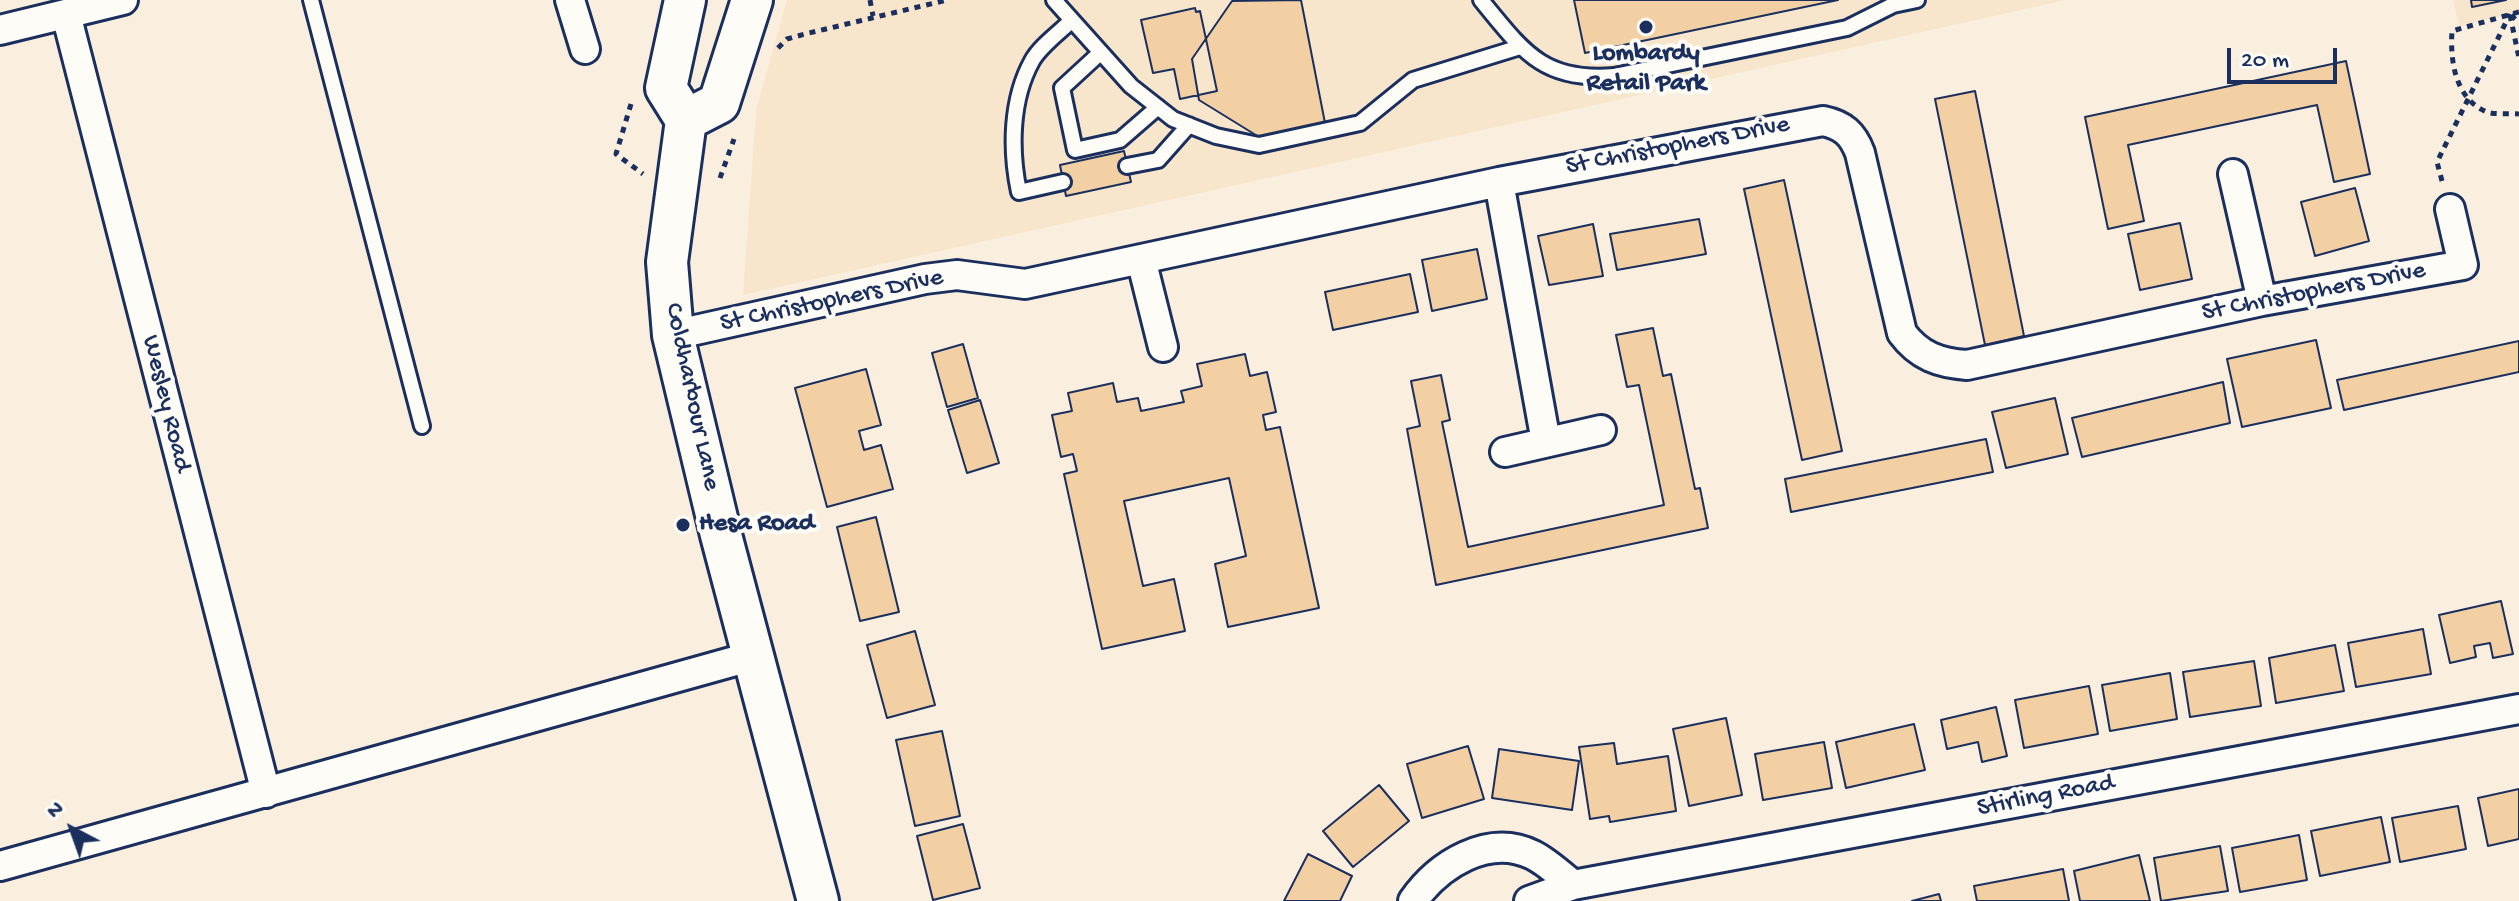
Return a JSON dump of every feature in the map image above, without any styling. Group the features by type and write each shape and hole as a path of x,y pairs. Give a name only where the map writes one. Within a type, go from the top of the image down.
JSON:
{"street":[{"path":"0,30 123,0"},
{"path":"570,0 585,49"},
{"path":"685,0 666,88 686,120 719,103 752,0"},
{"name":"Wesley Road","path":"66,14 266,793"},
{"name":"Coldharbour Lane","path":"686,120 667,262 673,335 818,901"},
{"name":"St Christophers Drive","path":"673,335 925,279 957,275 1025,284 1499,182 1823,121 1839,124 1857,144 1902,333 1911,345 1937,361 1967,365 2262,301 2463,265 2450,209"},
{"path":"2233,174 2262,301"},
{"path":"1499,182 1546,442"},
{"path":"1141,259 1163,347"},
{"path":"1505,452 1601,430"},
{"path":"0,866 753,656"},
{"name":"Stirling Road","path":"1529,901 1573,885 2519,709"},
{"path":"1413,901 1433,876 1452,863 1471,853 1496,849 1533,855 1573,885"}],"lane":[{"path":"311,0 422,426"},
{"path":"1054,0 1131,86 1158,107 1216,136 1259,145 1360,123 1413,80 1520,47"},
{"path":"1481,0 1520,47 1543,66 1563,75 1586,78 1614,76 1847,28 1892,3 1917,0"},
{"path":"1063,182 1019,192 1014,140 1018,94 1033,58 1072,20"},
{"path":"1100,53 1062,88 1075,150 1120,140 1158,107"},
{"path":"1127,166 1158,160 1189,125"}],"path":[{"path":"870,0 873,16"},
{"path":"771,54 787,39 947,0"},
{"path":"2519,12 2452,31 2450,60 2462,90 2488,112 2519,114"},
{"path":"2510,14 2519,23"},
{"path":"2510,14 2519,58"},
{"path":"2450,209 2437,162 2510,14"}],"shaded area":[{"name":"Lombardy Retail Park","path":"787,0 2066,0 743,295 756,110"},
{"path":"2453,0 2519,0 2519,12 2459,26"}],"building":[{"path":"1301,0 1325,123 1259,137 1199,100 1192,59 1232,1"},
{"name":"Lombardy Retail Park","path":"1574,0 1838,0 1585,53"},
{"path":"2471,0 2506,0 2472,7"},
{"path":"1195,8 1196,12 1200,11 1217,91 1180,99 1174,69 1153,73 1141,20"},
{"path":"2346,61 2370,174 2334,182 2317,105 2128,145 2144,221 2108,229 2085,117"},
{"path":"1975,91 2024,336 1985,345 1935,99"},
{"path":"1124,151 1131,182 1066,196 1060,165"},
{"path":"1784,180 1842,451 1802,460 1744,189"},
{"path":"2355,188 2369,241 2315,256 2301,202"},
{"path":"1699,219 1706,254 1617,270 1610,234"},
{"path":"2180,223 2192,279 2140,290 2128,234"},
{"path":"1593,224 1603,276 1549,285 1538,236"},
{"path":"1477,249 1487,299 1432,311 1422,260"},
{"path":"1410,274 1418,312 1333,330 1325,292"},
{"path":"1653,328 1663,376 1671,374 1695,489 1700,488 1708,528 1436,585 1407,429 1420,426 1411,381 1441,375 1450,420 1442,422 1468,547 1664,505 1639,385 1627,387 1616,335"},
{"path":"2316,340 2331,408 2242,427 2227,359"},
{"path":"2519,341 2519,372 2344,410 2337,380"},
{"path":"963,344 978,398 947,407 932,353"},
{"path":"1245,354 1250,376 1267,372 1276,412 1263,415 1266,430 1280,427 1319,608 1228,627 1215,564 1246,556 1229,478 1124,501 1143,586 1174,579 1185,631 1102,649 1064,474 1077,471 1073,454 1061,457 1052,415 1072,411 1068,393 1113,383 1117,402 1138,398 1141,411 1184,402 1181,391 1202,386 1197,364"},
{"path":"866,369 881,425 859,431 864,450 881,445 893,489 827,507 795,388"},
{"path":"2223,382 2230,423 2082,457 2072,418"},
{"path":"2055,398 2068,454 2006,468 1992,412"},
{"path":"980,400 999,463 967,473 948,410"},
{"path":"1986,439 1993,472 1791,512 1785,479"},
{"path":"876,517 899,612 860,621 837,527"},
{"path":"2501,601 2513,654 2493,658 2490,643 2474,646 2476,657 2450,663 2439,615"},
{"path":"2423,629 2431,674 2356,687 2348,643"},
{"path":"915,631 935,705 887,718 867,645"},
{"path":"2335,645 2344,691 2276,703 2269,658"},
{"path":"2254,661 2261,706 2190,717 2183,672"},
{"path":"2170,673 2177,719 2110,731 2102,685"},
{"path":"2089,686 2098,734 2024,748 2015,700"},
{"path":"1996,707 2007,756 1982,762 1978,742 1947,749 1941,720"},
{"path":"1726,718 1742,795 1689,806 1673,729"},
{"path":"1914,724 1925,770 1846,788 1836,742"},
{"path":"942,731 960,816 915,826 896,740"},
{"path":"1824,742 1832,788 1763,800 1755,754"},
{"path":"1614,743 1617,764 1668,756 1676,811 1610,822 1609,816 1590,819 1579,747"},
{"path":"1468,746 1484,799 1422,818 1407,764"},
{"path":"1499,749 1579,761 1572,810 1492,798"},
{"path":"1379,785 1409,821 1353,867 1323,831"},
{"path":"2519,789 2519,839 2488,846 2478,798"},
{"path":"2458,806 2466,849 2400,862 2392,818"},
{"path":"2381,817 2390,862 2320,876 2311,831"},
{"path":"963,824 980,888 933,900 917,836"},
{"path":"2299,835 2307,880 2240,892 2232,848"},
{"path":"2220,846 2228,891 2161,901 2154,858"},
{"path":"1308,854 1352,876 1340,901 1284,901"},
{"path":"2139,855 2150,901 2080,901 2074,871"},
{"path":"2063,869 2069,901 1977,901 1974,886"},
{"path":"1939,894 1941,901 1912,901"}],"place":[{"name":"Lombardy Retail Park","path":"1646,27"},
{"name":"Hesa Road","path":"683,525"}]}
